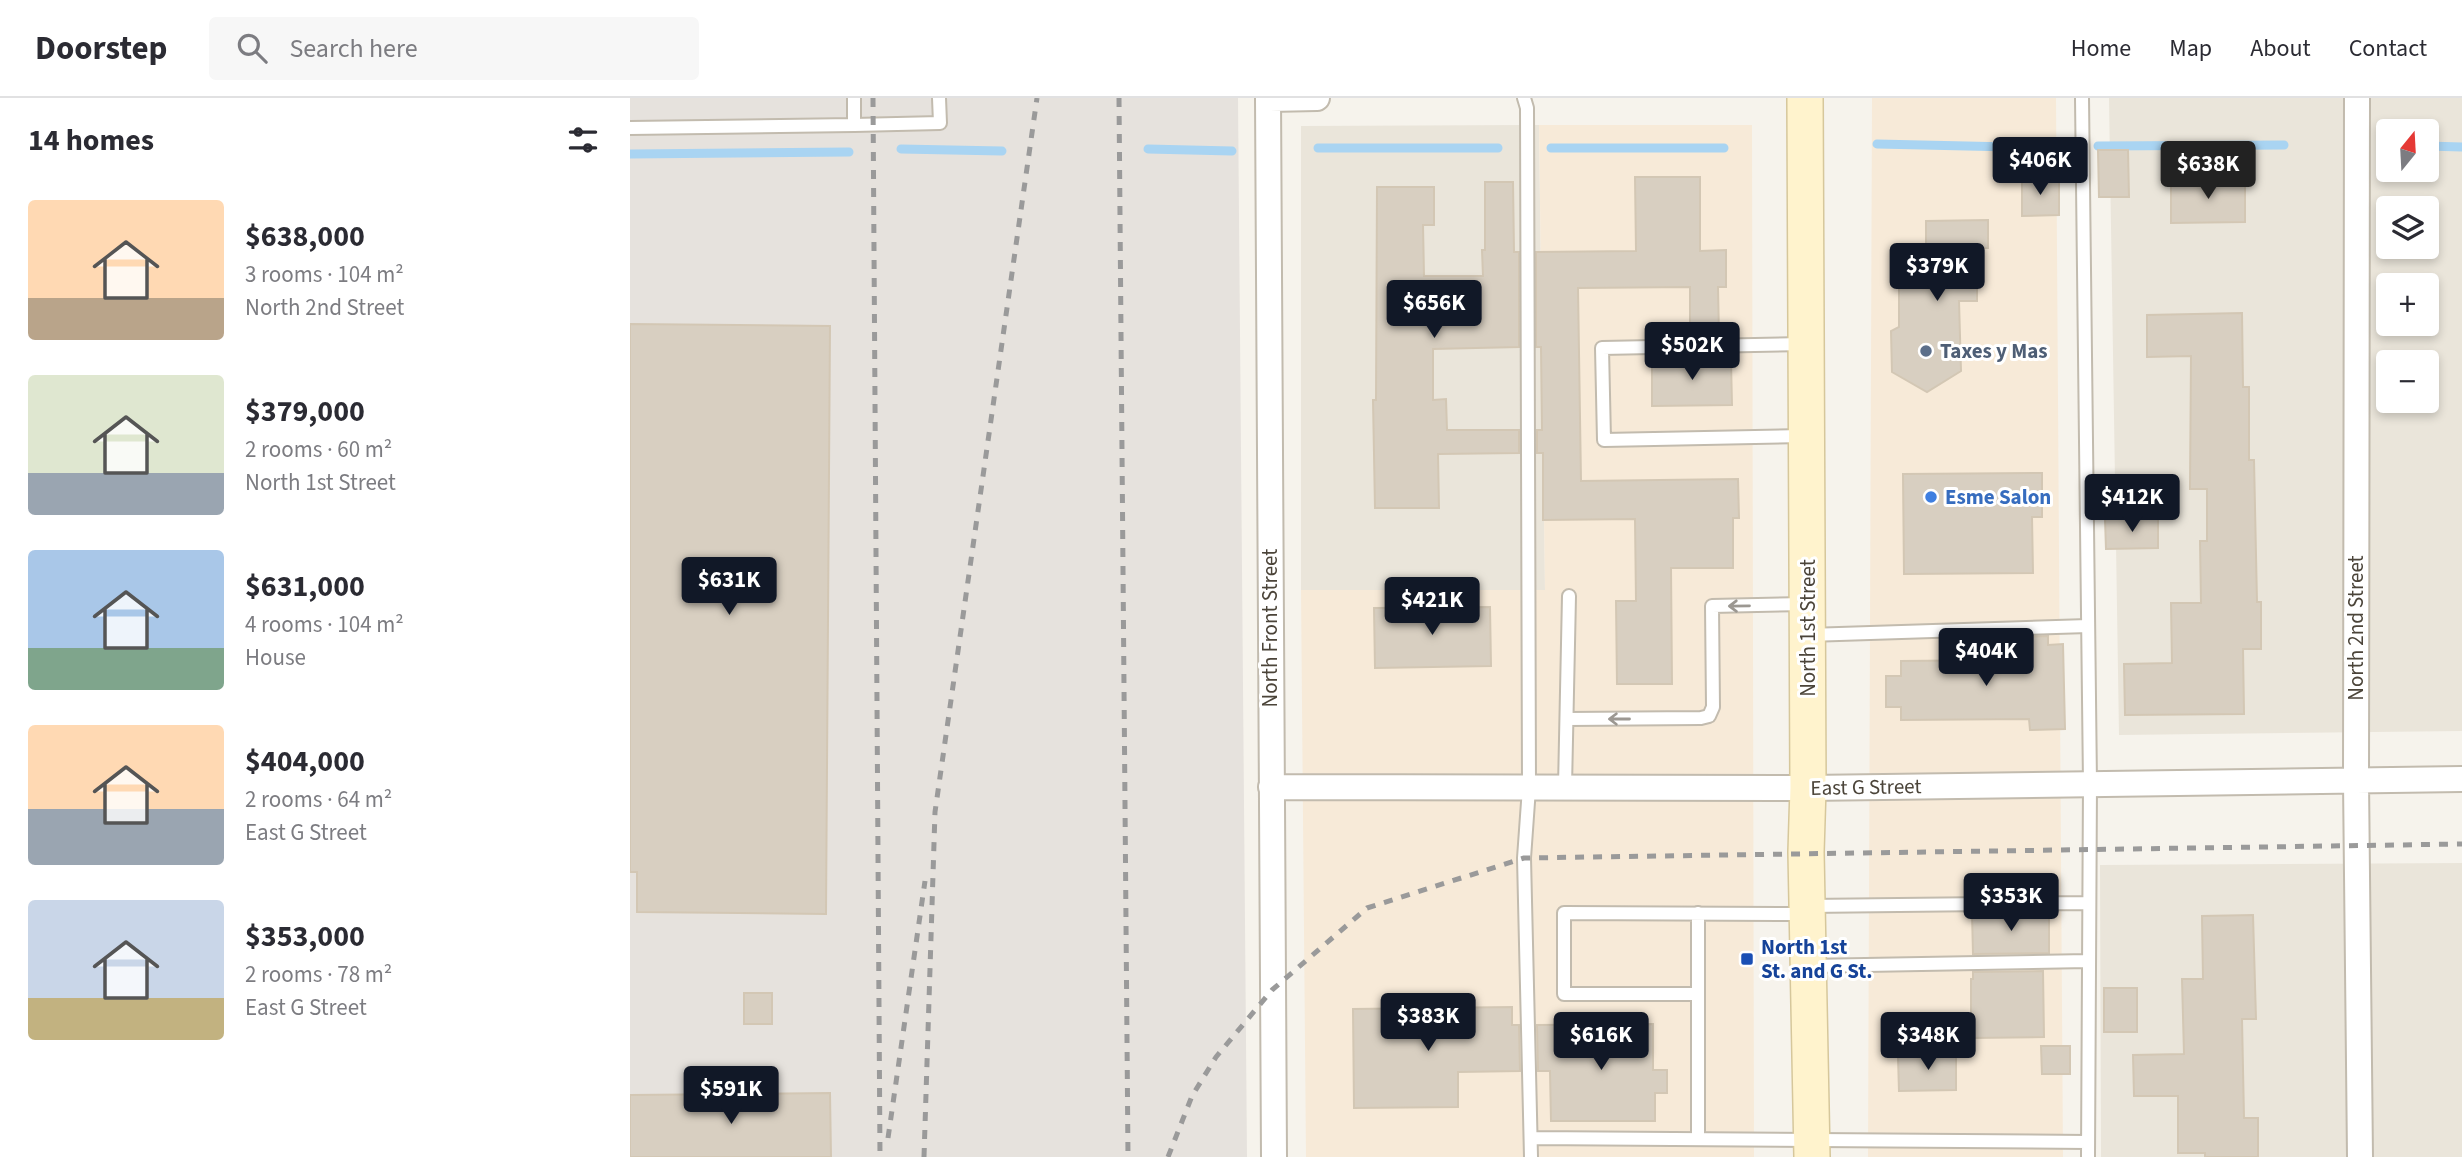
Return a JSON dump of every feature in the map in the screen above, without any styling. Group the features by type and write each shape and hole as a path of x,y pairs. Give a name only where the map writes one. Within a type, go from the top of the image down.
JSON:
{"main road":[{"name":"North 1st Street","path":"1805,98 1807,910 1811,1148"}],"street":[{"path":"1268,98 1317,98"},
{"name":"North Front Street","path":"1268,98 1274,1157"},
{"name":"North 2nd Street","path":"2357,98 2356,781 2360,1157"},
{"name":"East G Street","path":"1271,787 1808,788 2462,779"}],"lane":[{"path":"854,98 854,125"},
{"path":"630,128 940,123 940,98"},
{"path":"1524,98 1527,108 1529,788 1524,858 1531,1157"},
{"path":"2082,98 2090,785 2088,1157"},
{"path":"1806,344 1602,348 1604,440 1807,436"},
{"path":"1565,788 1569,596"},
{"path":"1567,719 1709,716 1713,708 1712,606 1807,620 2088,626"},
{"path":"1698,994 1564,994 1564,914 1698,914 2088,903"},
{"path":"1698,914 1698,1139"},
{"path":"1808,966 2088,961"},
{"path":"1531,1138 1698,1139 1811,1148 2088,1142"}],"shaded area":[{"path":"630,98 1238,98 1247,1157 630,1157"},
{"path":"1872,98 2056,98 2063,1157 1868,1157"},
{"path":"2109,98 2462,98 2462,731 2119,735"},
{"path":"1539,125 1545,590 1301,590 1301,126"},
{"path":"1539,125 1752,125 1754,1157 1306,1157 1301,590 1545,590"},
{"path":"2462,863 2462,1157 2101,1157 2100,865"}],"building":[{"path":"2098,150 2128,150 2129,197 2099,197"},
{"path":"1635,177 1700,177 1700,251 1726,250 1726,287 1718,287 1719,337 1690,338 1690,287 1578,288 1581,481 1738,479 1739,518 1733,518 1733,568 1671,568 1672,684 1617,684 1616,601 1636,601 1635,519 1543,520 1543,453 1537,453 1537,430 1542,430 1541,347 1536,347 1536,252 1636,251"},
{"path":"2022,178 2059,178 2059,215 2022,216"},
{"path":"2245,179 2245,222 2171,223 2171,180"},
{"path":"1485,182 1513,182 1514,252 1519,252 1519,347 1433,349 1433,400 1446,399 1447,430 1519,430 1519,453 1438,454 1439,508 1375,508 1373,400 1376,400 1377,187 1434,187 1434,225 1423,225 1424,276 1483,276"},
{"path":"1988,220 1988,248 1977,248 1977,301 1959,301 1961,371 1927,392 1892,372 1891,331 1899,327 1899,267 1926,267 1926,221"},
{"path":"2242,313 2243,387 2249,387 2249,460 2254,460 2257,602 2261,602 2261,649 2243,649 2244,714 2125,715 2124,664 2172,663 2171,603 2201,603 2200,541 2207,541 2207,489 2190,489 2191,356 2147,357 2147,315"},
{"path":"630,324 830,326 826,914 637,912 637,872 630,872"},
{"path":"1719,354 1719,361 1731,361 1732,405 1652,406 1652,360 1690,360 1690,355"},
{"path":"2042,473 2042,517 2032,517 2033,573 1904,574 1903,474"},
{"path":"2105,519 2158,519 2158,548 2106,549"},
{"path":"1490,607 1491,666 1375,668 1374,608"},
{"path":"2048,636 2048,645 2063,644 2065,729 2030,730 2029,719 1901,720 1901,707 1886,707 1886,676 1901,676 1901,661 2010,660 2010,650 2019,650 2019,637"},
{"path":"2049,912 2049,953 1973,954 1972,913"},
{"path":"2253,915 2256,1019 2242,1019 2244,1118 2258,1118 2258,1157 2205,1157 2205,1153 2178,1153 2178,1096 2134,1096 2133,1055 2184,1054 2182,979 2203,979 2202,916"},
{"path":"2043,971 2044,1037 1971,1038 1973,972"},
{"path":"2104,988 2137,988 2137,1032 2104,1032"},
{"path":"744,993 772,993 772,1024 744,1024"},
{"path":"1512,1007 1512,1025 1519,1025 1520,1071 1458,1072 1458,1107 1354,1108 1353,1009"},
{"path":"1653,1024 1653,1070 1667,1070 1667,1093 1655,1093 1655,1121 1551,1121 1550,1071 1538,1071 1537,1025"},
{"path":"2041,1046 2070,1046 2070,1074 2042,1074"},
{"path":"1919,1051 1956,1051 1956,1090 1899,1091 1898,1057 1919,1057"},
{"path":"830,1093 831,1157 630,1157 630,1095"}],"waterway":[{"path":"1877,144 2053,148"},
{"path":"2098,146 2284,145"},
{"path":"2440,146 2462,147"},
{"path":"1318,148 1498,148"},
{"path":"1551,148 1724,148"},
{"path":"901,149 1002,151"},
{"path":"1148,149 1232,151"},
{"path":"630,154 849,152"}],"railway":[{"path":"873,98 880,1157"},
{"path":"924,1157 935,812 1037,98"},
{"path":"1119,98 1128,1157"},
{"path":"1168,1157 1192,1096 1216,1057 1272,990 1367,908 1524,858 2462,844"},
{"path":"888,1138 925,881"}],"place":[{"name":"Taxes y Mas","path":"1926,351"},
{"name":"Esme Salon","path":"1931,497"},
{"name":"North 1st St. and G St.","path":"1747,959"}]}
